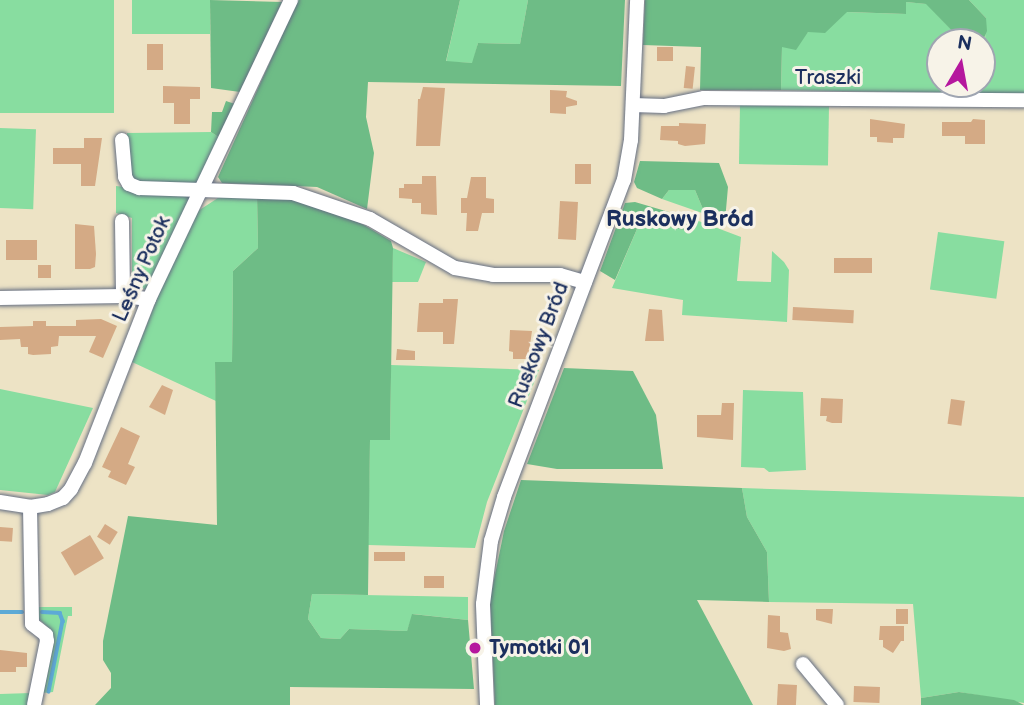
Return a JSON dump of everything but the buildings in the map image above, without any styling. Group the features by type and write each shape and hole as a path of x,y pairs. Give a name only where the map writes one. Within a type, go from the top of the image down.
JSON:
{"street":[{"name":"Leśny Potok","path":"0,502 30,507 63,498 71,489 85,463 149,299 203,191 291,0"},
{"name":"Ruskowy Bród","path":"487,705 483,595 491,541 504,498 626,172 633,105 637,0"},
{"name":"Traszki","path":"633,105 664,106 728,98 1024,100"},
{"path":"122,140 123,169 130,184 139,188 293,193 370,219 455,268 493,275 560,275 585,282"},
{"path":"122,221 123,296"},
{"path":"0,298 123,296 149,299"},
{"path":"30,507 32,624 46,635 47,641 34,705"},
{"path":"803,664 837,705"}],"green space":[{"path":"0,0 114,0 114,113 0,113"},
{"path":"132,0 210,0 210,34 132,34"},
{"path":"210,0 282,2 240,92 211,88"},
{"path":"298,0 460,0 446,61 472,63 478,43 520,44 528,0 625,0 621,86 368,82 366,117 374,153 367,209 317,187 222,183 218,177"},
{"path":"460,0 528,0 520,44 478,43 473,63 446,62"},
{"path":"645,0 969,0 986,18 987,28 949,28 926,4 906,2 906,14 847,12 825,33 808,32 796,50 782,47 781,90 700,90 701,47 643,45"},
{"path":"969,0 1024,0 1024,94 996,94 996,28 986,28 986,18"},
{"path":"906,2 927,4 950,28 926,28 926,92 781,90 782,47 808,32 825,32 846,12 906,14"},
{"path":"226,101 235,104 220,138 211,132 212,112 222,112"},
{"path":"740,105 829,107 828,166 739,164"},
{"path":"0,128 36,129 33,209 0,208"},
{"path":"211,132 220,138 196,187 141,185 127,173 127,133"},
{"path":"640,161 719,163 728,187 725,221 705,214 695,190 669,190 662,199 637,188 634,182"},
{"path":"116,186 192,195 147,290 132,285 132,218 116,213"},
{"path":"669,190 695,190 705,214 662,199"},
{"path":"257,195 258,248 233,271 232,362 215,362 216,401 132,362 168,271 198,211 221,196"},
{"path":"257,195 289,199 336,212 391,241 393,248 390,440 370,440 368,595 312,594 308,619 321,638 340,639 349,629 407,631 412,614 468,620 474,689 290,687 290,705 95,705 111,688 111,673 103,660 103,641 128,516 217,525 215,362 232,362 233,271 258,248"},
{"path":"635,202 696,220 690,231 640,222 615,280 600,271 625,203"},
{"path":"696,220 741,237 737,281 771,282 772,251 784,262 789,270 787,322 682,315 683,300 612,288 640,222 690,231"},
{"path":"938,232 1004,241 996,299 930,289"},
{"path":"393,248 426,262 418,282 392,282"},
{"path":"391,365 539,370 487,502 475,548 368,545 370,439 390,440"},
{"path":"564,368 633,371 656,415 663,469 557,469 527,464"},
{"path":"0,389 93,408 55,492 48,495 0,490"},
{"path":"743,390 803,392 806,470 769,472 764,468 741,467"},
{"path":"521,480 742,488 747,517 767,552 769,602 697,600 753,705 495,705 490,599 504,531"},
{"path":"742,488 1024,497 1024,703 959,692 921,698 913,604 769,602 767,552 747,517"},
{"path":"312,594 468,597 468,620 413,614 407,631 349,629 340,639 321,638 308,619"},
{"path":"39,607 72,607 53,692 42,693 53,639 50,629 39,619"},
{"path":"959,692 1014,700 1024,705 921,705 921,698"},
{"path":"31,693 29,705 0,705 0,694"}],"waterway":[{"path":"0,612 22,612"},
{"path":"42,612 60,613 63,621 49,692"}],"place":[{"name":"Tymotki 01","path":"475,648"}],"district":[{"name":"Ruskowy Bród","path":"680,219"}]}
